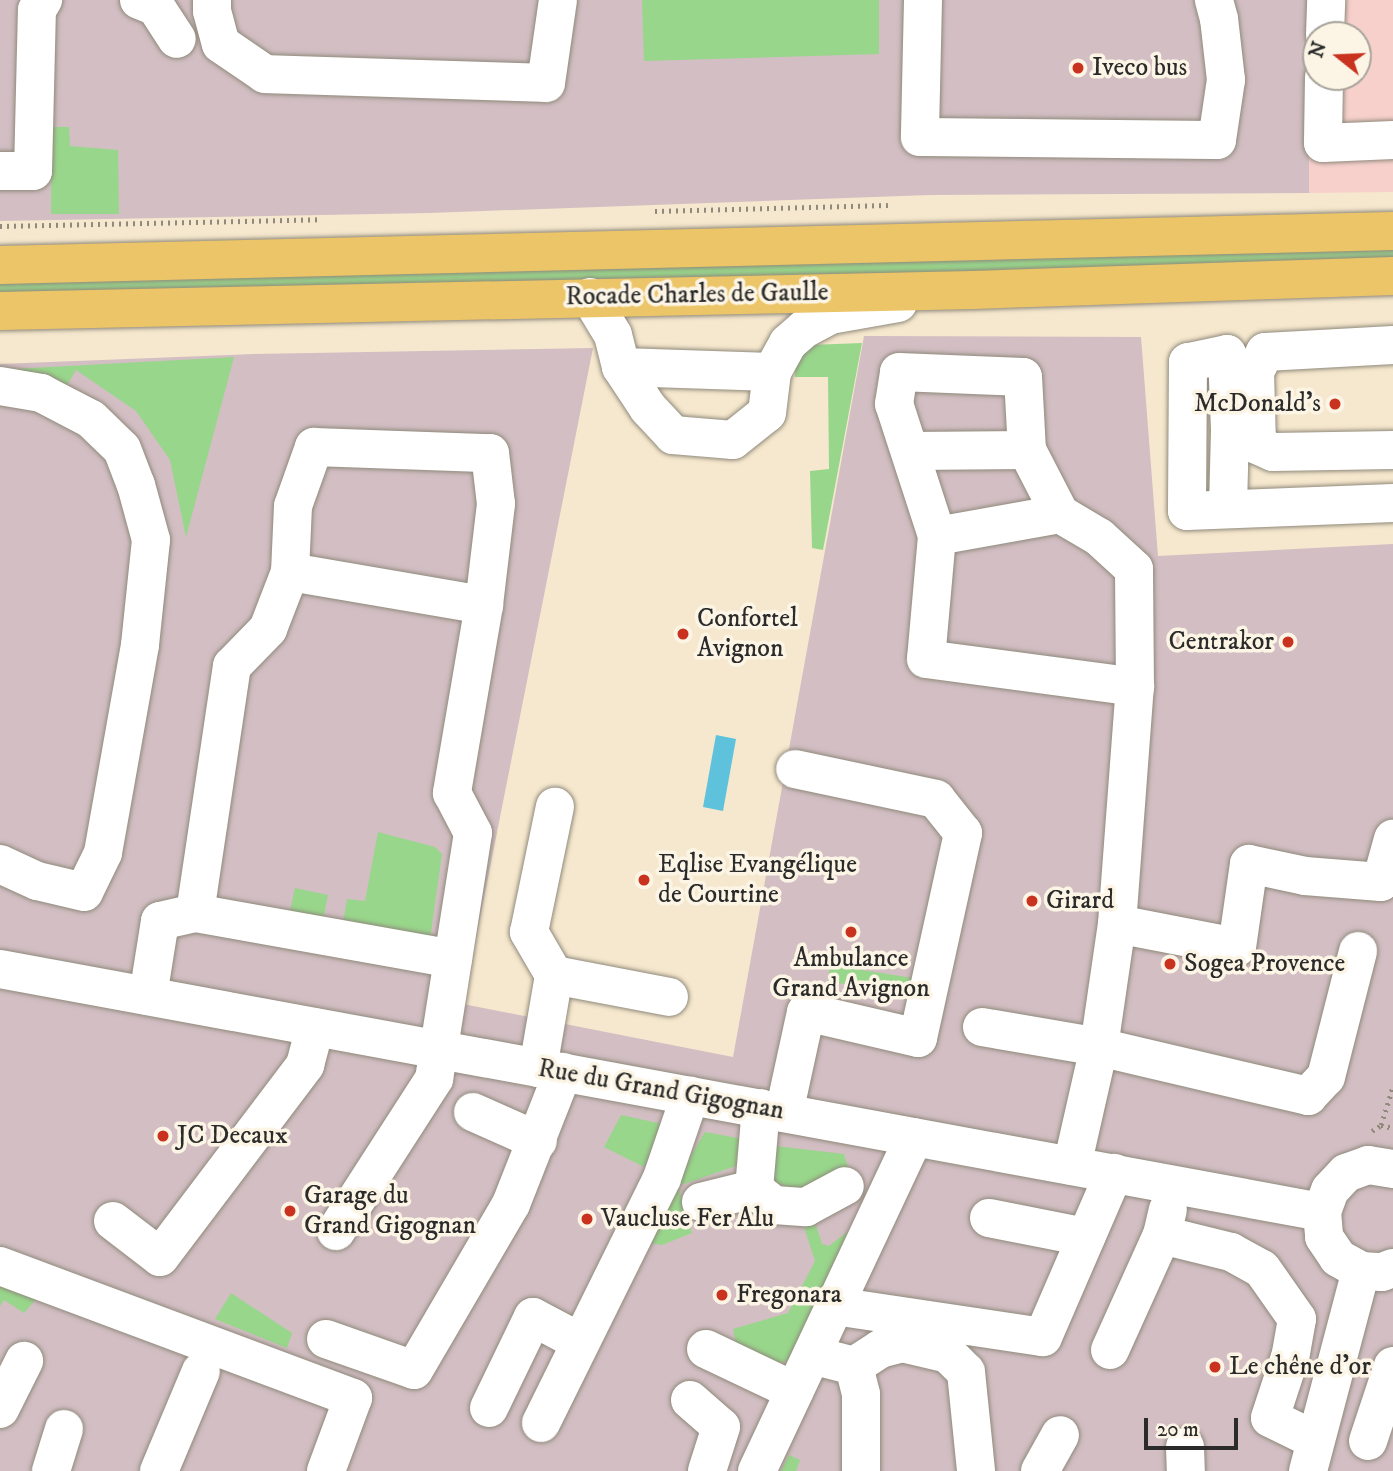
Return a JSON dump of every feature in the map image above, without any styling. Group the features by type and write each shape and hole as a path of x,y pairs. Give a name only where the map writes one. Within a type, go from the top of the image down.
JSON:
{"main road":[{"name":"Rocade Charles de Gaulle","path":"0,265 1393,231"},
{"name":"Rocade Charles de Gaulle","path":"0,311 973,290 1393,276"}],"street":[{"path":"0,171 33,171 37,10 43,0"},
{"path":"139,0 156,7 177,39"},
{"path":"212,0 212,11 221,44 265,74 546,83 558,0"},
{"path":"923,0 920,137 1217,140 1226,80 1219,19 1214,0"},
{"path":"1325,21 1326,0"},
{"path":"1324,91 1323,143 1393,141"},
{"path":"590,297 613,335 621,368 648,408 673,435 733,440 767,413 772,372 788,343 804,329 830,315 973,290"},
{"path":"1393,345 1265,352 1255,372 1257,445 1273,452 1393,450"},
{"path":"621,368 772,372"},
{"path":"1072,1166 1099,1047 1117,924 1135,687 1134,569 1099,537 1060,514 1027,450 1023,377 900,372 894,404 937,536 926,659 1135,687"},
{"path":"0,386 41,393 91,419 122,449 136,485 151,540 140,645 103,853 84,892 37,881 0,864"},
{"path":"195,913 232,666 268,629 290,572 292,506 314,447 490,453 496,504 484,605 452,793 473,833 434,1079 336,1231"},
{"path":"910,451 1027,450"},
{"path":"1228,507 1393,503"},
{"path":"937,536 1060,514"},
{"path":"290,572 484,605"},
{"path":"754,1189 772,1111 806,1012 918,1038 963,833 936,799 795,769"},
{"path":"327,1339 414,1370 511,1204 538,1141 550,1070 554,975 529,932 555,807"},
{"path":"1117,924 1237,947 1249,864 1305,876 1381,882 1393,839"},
{"path":"148,996 160,920 195,913 453,959"},
{"path":"982,1027 1099,1047 1308,1096 1326,1077 1357,951"},
{"name":"Rue du Grand Gigognan","path":"0,969 1322,1212"},
{"path":"554,975 669,997"},
{"path":"113,1222 160,1257 305,1065 315,1027"},
{"path":"541,1423 662,1178 690,1096"},
{"path":"474,1112 538,1141"},
{"path":"757,1471 914,1137"},
{"path":"1162,1235 1231,1252 1262,1269 1297,1319 1290,1357 1270,1418 1311,1455 1377,1269 1338,1258 1324,1237 1322,1212 1330,1190 1346,1174 1368,1166 1392,1166"},
{"path":"835,1306 1043,1337 1114,1173"},
{"path":"1110,1350 1162,1235 1175,1185"},
{"path":"754,1189 774,1205 806,1207 845,1186"},
{"path":"701,1202 754,1189"},
{"path":"989,1218 1086,1237"},
{"path":"0,1266 353,1398 326,1471"},
{"path":"489,1408 533,1317 580,1342"},
{"path":"812,1355 854,1366 880,1349 902,1343 948,1354 966,1372 976,1471"},
{"path":"706,1349 794,1391"},
{"path":"0,1409 24,1361"},
{"path":"854,1366 861,1394 861,1471"},
{"path":"1368,1441 1393,1366"},
{"path":"159,1471 201,1371"},
{"path":"690,1401 721,1427 707,1471"},
{"path":"51,1471 65,1429"},
{"path":"1040,1471 1060,1435"}],"path":[{"path":"1393,1086 1381,1125 1393,1128"}],"shaded area":[{"path":"0,0 1309,0 1309,21 1302,21 1302,91 1309,91 1309,193 930,195 429,213 0,221"},
{"path":"1309,0 1393,0 1393,192 1309,193 1309,91 1372,91 1372,21 1309,21"},
{"path":"864,336 1141,337 1158,556 1393,544 1393,1471 0,1471 0,364 254,354 593,348 463,1004 733,1057"}],"green space":[{"path":"642,0 879,0 879,54 644,61"},
{"path":"52,127 69,127 70,146 118,150 119,214 51,214"},
{"path":"1393,245 1393,266 0,296 0,276"},
{"path":"862,343 823,550 812,548 810,471 829,469 828,377 795,377 796,350 810,345"},
{"path":"234,357 186,537 170,460 136,411 76,370 66,387 13,369"},
{"path":"378,832 435,847 442,854 430,939 343,923 347,899 365,901"},
{"path":"295,888 328,895 324,915 319,922 290,911"},
{"path":"830,965 919,979 915,997 828,981"},
{"path":"621,1115 667,1125 644,1167 604,1147"},
{"path":"705,1132 743,1139 746,1155 736,1166 678,1186 692,1233 662,1245 646,1242 664,1202"},
{"path":"767,1145 844,1154 849,1170 795,1191 776,1182 766,1166"},
{"path":"816,1225 822,1244 829,1246 848,1231 792,1359 767,1367 738,1353 733,1329 788,1313 815,1261 804,1227"},
{"path":"0,1282 38,1297 24,1313 4,1300 0,1306"},
{"path":"231,1293 292,1333 287,1348 215,1319"},
{"path":"789,1455 800,1460 796,1471 781,1471"}],"water":[{"path":"716,735 736,739 723,811 703,807"}],"place":[{"name":"Iveco bus","path":"1078,68"},
{"name":"McDonald's","path":"1335,404"},
{"name":"Confortel Avignon","path":"683,634"},
{"name":"Centrakor","path":"1288,642"},
{"name":"Eqlise Evangélique de Courtine","path":"644,880"},
{"name":"Girard","path":"1032,901"},
{"name":"Ambulance Grand Avignon","path":"851,932"},
{"name":"Sogea Provence","path":"1170,964"},
{"name":"JC Decaux","path":"163,1136"},
{"name":"Garage du Grand Gigognan","path":"290,1211"},
{"name":"Vaucluse Fer Alu","path":"587,1219"},
{"name":"Fregonara","path":"722,1295"},
{"name":"Le chêne d'or","path":"1215,1367"}]}
